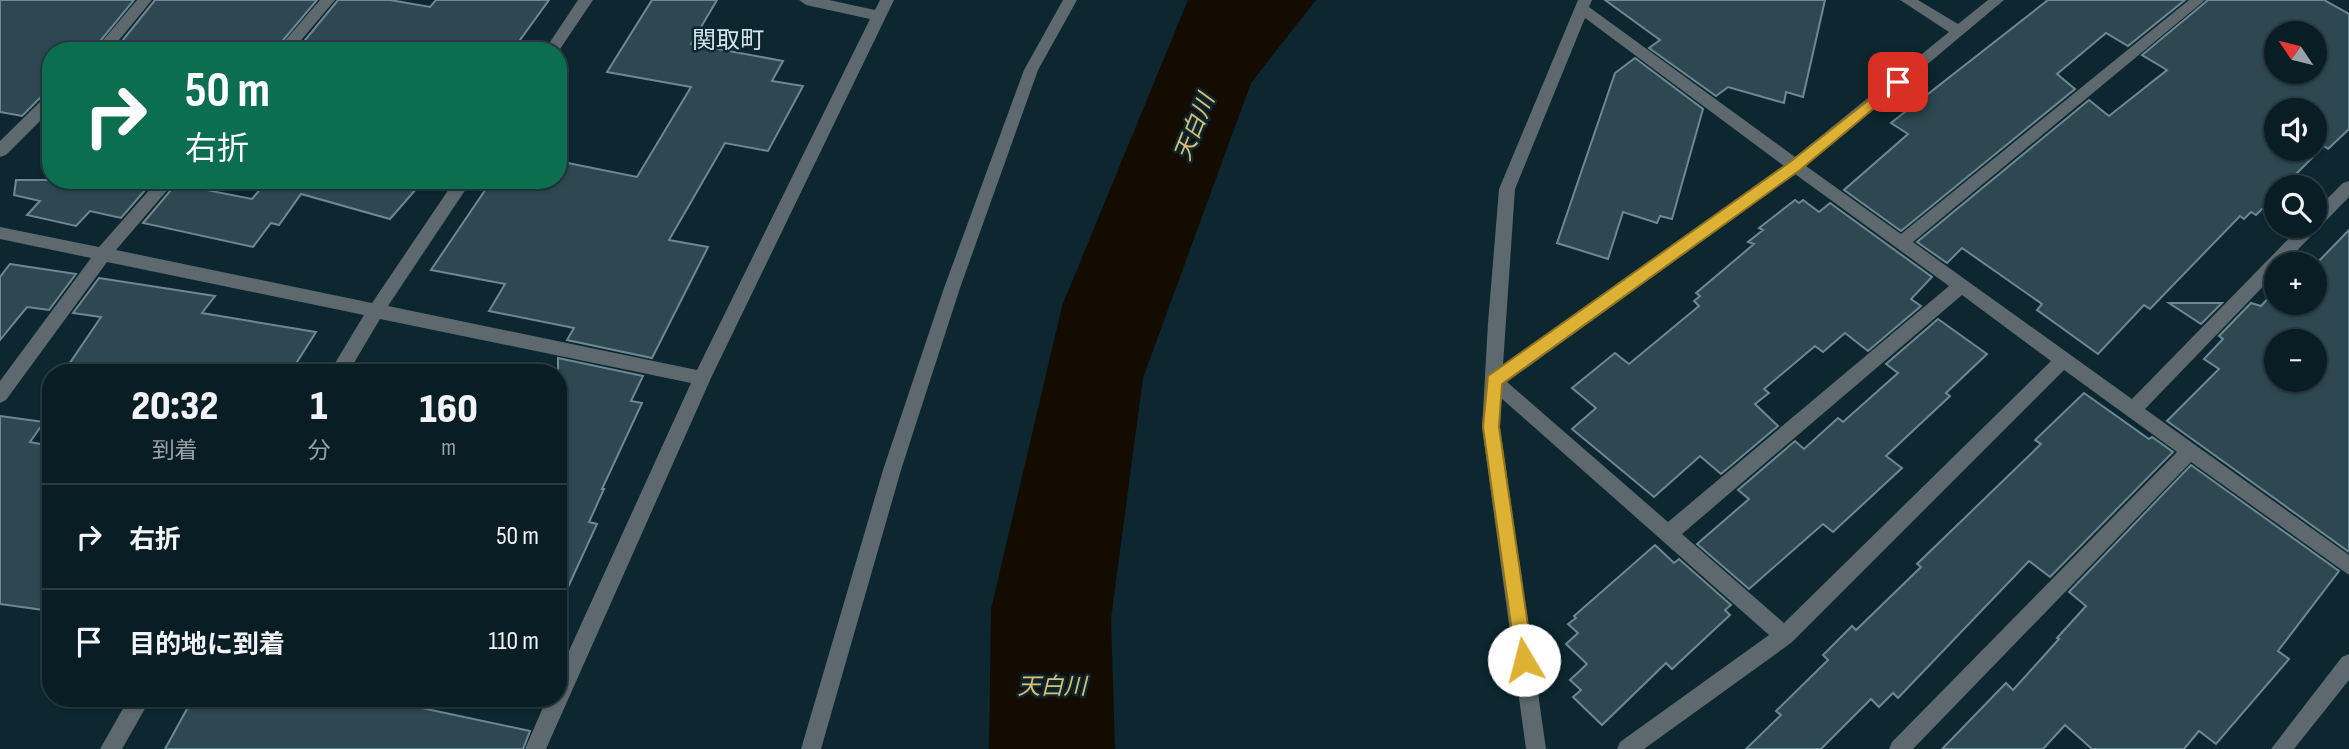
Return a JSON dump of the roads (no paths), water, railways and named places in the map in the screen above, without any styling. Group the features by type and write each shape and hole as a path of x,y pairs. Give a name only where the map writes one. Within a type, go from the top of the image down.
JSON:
{"street":[{"path":"109,42 145,0"},
{"path":"291,42 328,0"},
{"path":"557,42 586,0"},
{"path":"567,680 702,378 883,8 806,0"},
{"path":"810,749 892,470 951,288 1031,70 1070,0"},
{"path":"1907,0 1959,31"},
{"path":"1494,381 1795,166 1997,0"},
{"path":"1901,243 2198,0"},
{"path":"1536,749 1491,427 1507,189 1584,4 1795,166 2349,566"},
{"path":"0,151 42,109"},
{"path":"2327,210 2349,187"},
{"path":"0,395 103,254 160,189"},
{"path":"343,364 376,310 458,189"},
{"path":"0,233 702,378"},
{"path":"2133,410 2299,238"},
{"path":"1668,534 1961,286"},
{"path":"1627,749 1784,636 2063,360"},
{"path":"1494,381 1784,636"},
{"path":"1899,749 2190,451"},
{"path":"2281,749 2349,664"},
{"path":"110,749 136,707"},
{"path":"536,749 555,707"}],"water":[{"name":"天白川","path":"1188,0 1316,0 1251,83 1143,378 1111,619 1115,749 989,749 991,609 1062,306"}],"district":[{"name":"関取町","path":"728,40"}]}
